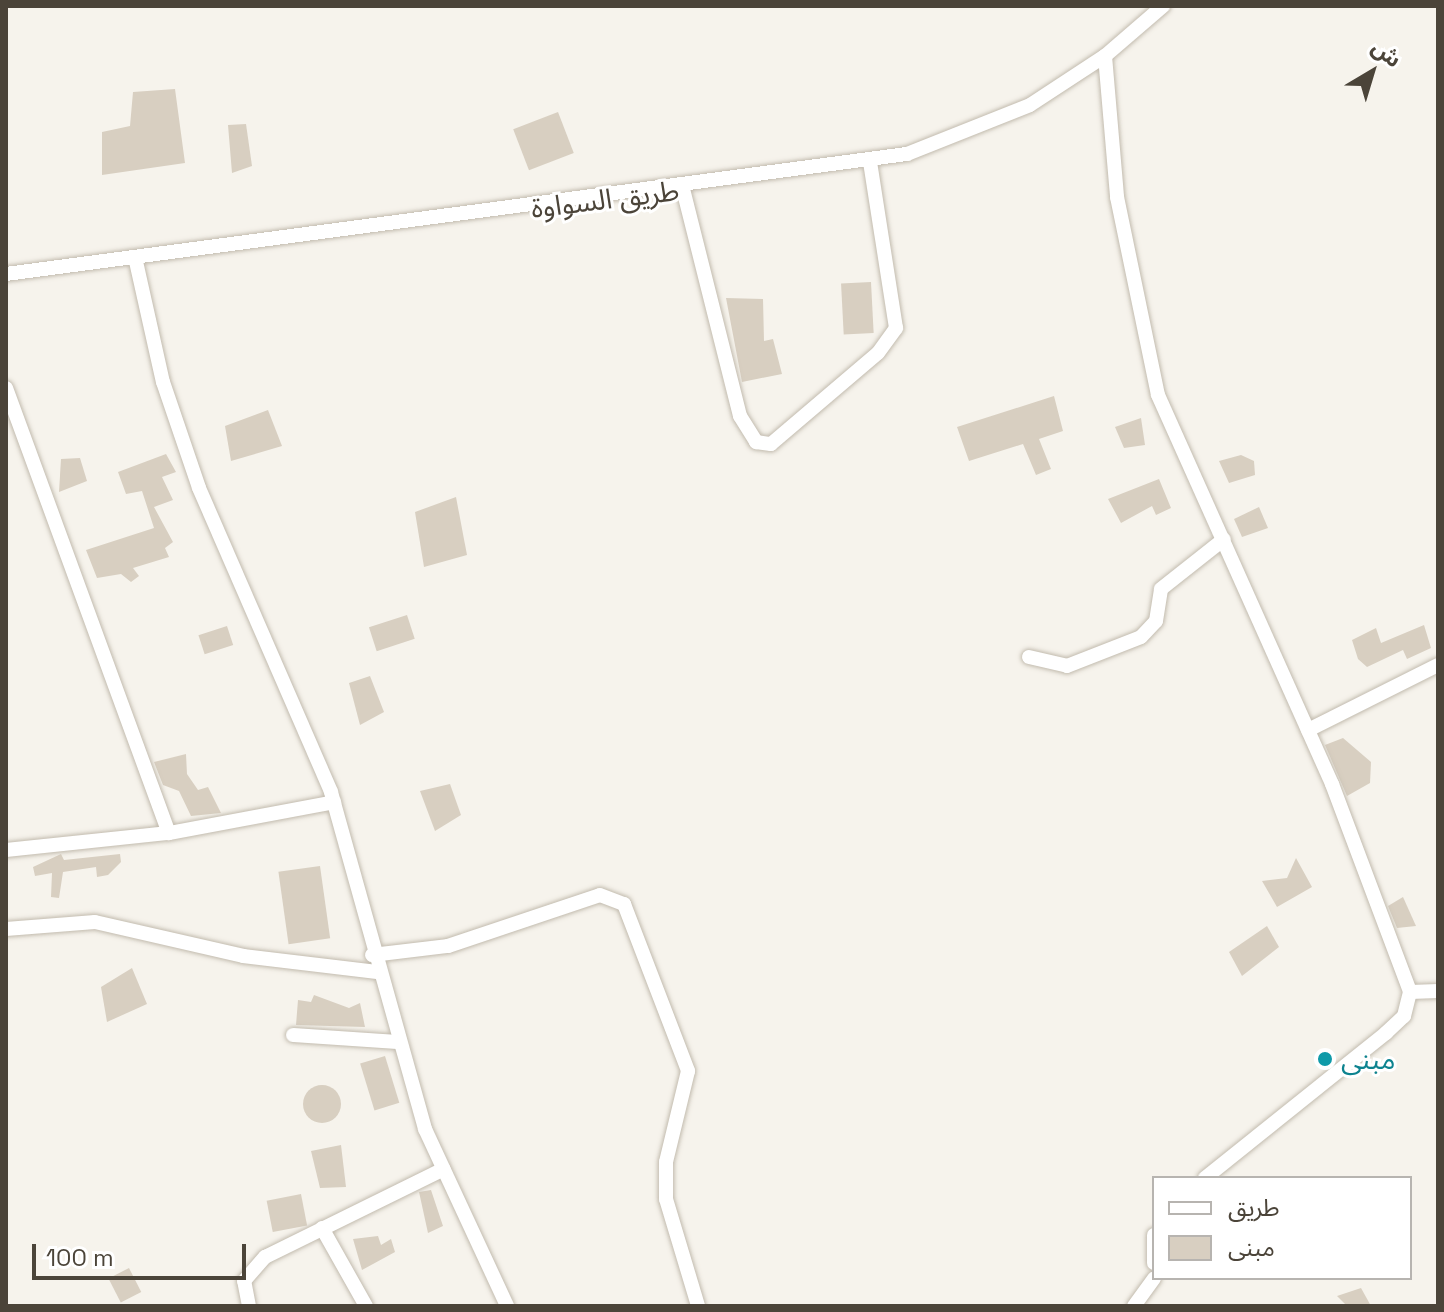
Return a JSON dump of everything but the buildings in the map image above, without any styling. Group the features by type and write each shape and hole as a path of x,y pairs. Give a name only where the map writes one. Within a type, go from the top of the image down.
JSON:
{"street":[{"name":"طريق السواوة","path":"6,274 683,189 870,162 997,122 1105,56 1163,6"},
{"path":"1105,56 1117,197 1145,352 1308,730 1410,992 1404,1016 1386,1033 1207,1176"},
{"path":"683,189 740,416 756,442 771,444 878,353 896,328 870,162"},
{"path":"135,257 163,382 199,488 334,802 372,955 398,1042 444,1169 507,1306"},
{"path":"6,388 169,833"},
{"path":"1029,657 1067,666 1141,637 1156,621 1161,589 1224,539"},
{"path":"1308,730 1438,665"},
{"path":"7,847 169,833 334,802"},
{"path":"372,955 448,946 600,895 624,904 688,1071 666,1199 698,1306"},
{"path":"6,929 95,922 267,960 377,972"},
{"path":"1410,992 1438,991"},
{"path":"293,1035 398,1042"},
{"path":"249,1306 242,1288 253,1266 322,1228 444,1169"},
{"path":"322,1228 366,1306"},
{"path":"1134,1306 1153,1290 1154,1280"}],"place":[{"name":"مبنى","path":"1325,1059"}]}
